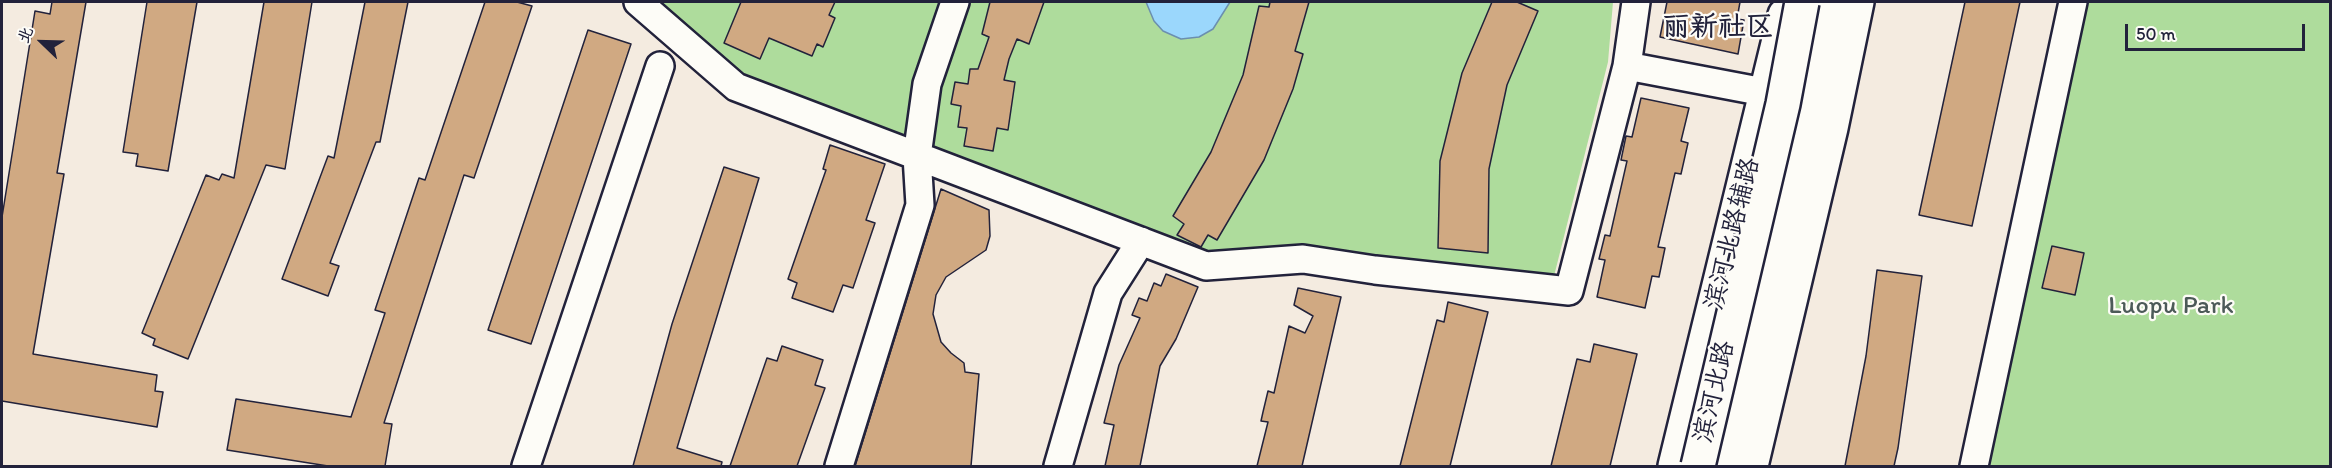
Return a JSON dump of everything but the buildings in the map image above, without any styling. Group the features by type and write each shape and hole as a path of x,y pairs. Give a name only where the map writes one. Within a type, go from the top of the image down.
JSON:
{"main road":[{"name":"滨河北路辅路","path":"1676,466 1788,2"},
{"path":"1682,466 1750,182 1801,2"},
{"name":"滨河北路","path":"1698,466 1783,104 1801,2"},
{"name":"滨河北路","path":"1726,466 1830,2"},
{"path":"1751,466 1831,128 1857,2"}],"street":[{"path":"638,2 736,87 1206,266 1303,259 1381,271 1569,291 1627,66 1636,2"},
{"path":"839,466 920,205 916,156 927,84 955,2"},
{"path":"1974,466 2073,2"},
{"path":"526,466 660,66"},
{"path":"1627,66 1807,99"},
{"path":"1058,466 1108,293 1141,242"}],"green space":[{"path":"654,2 1613,2 1608,62 1553,280 1306,247 1201,255 742,80"},
{"name":"Luopu Park","path":"2073,2 2330,2 2330,466 1974,466"}],"water":[{"path":"1146,2 1230,2 1213,29 1199,37 1181,39 1163,31 1154,21"}],"district":[{"name":"丽新社区","path":"1718,28"}]}
